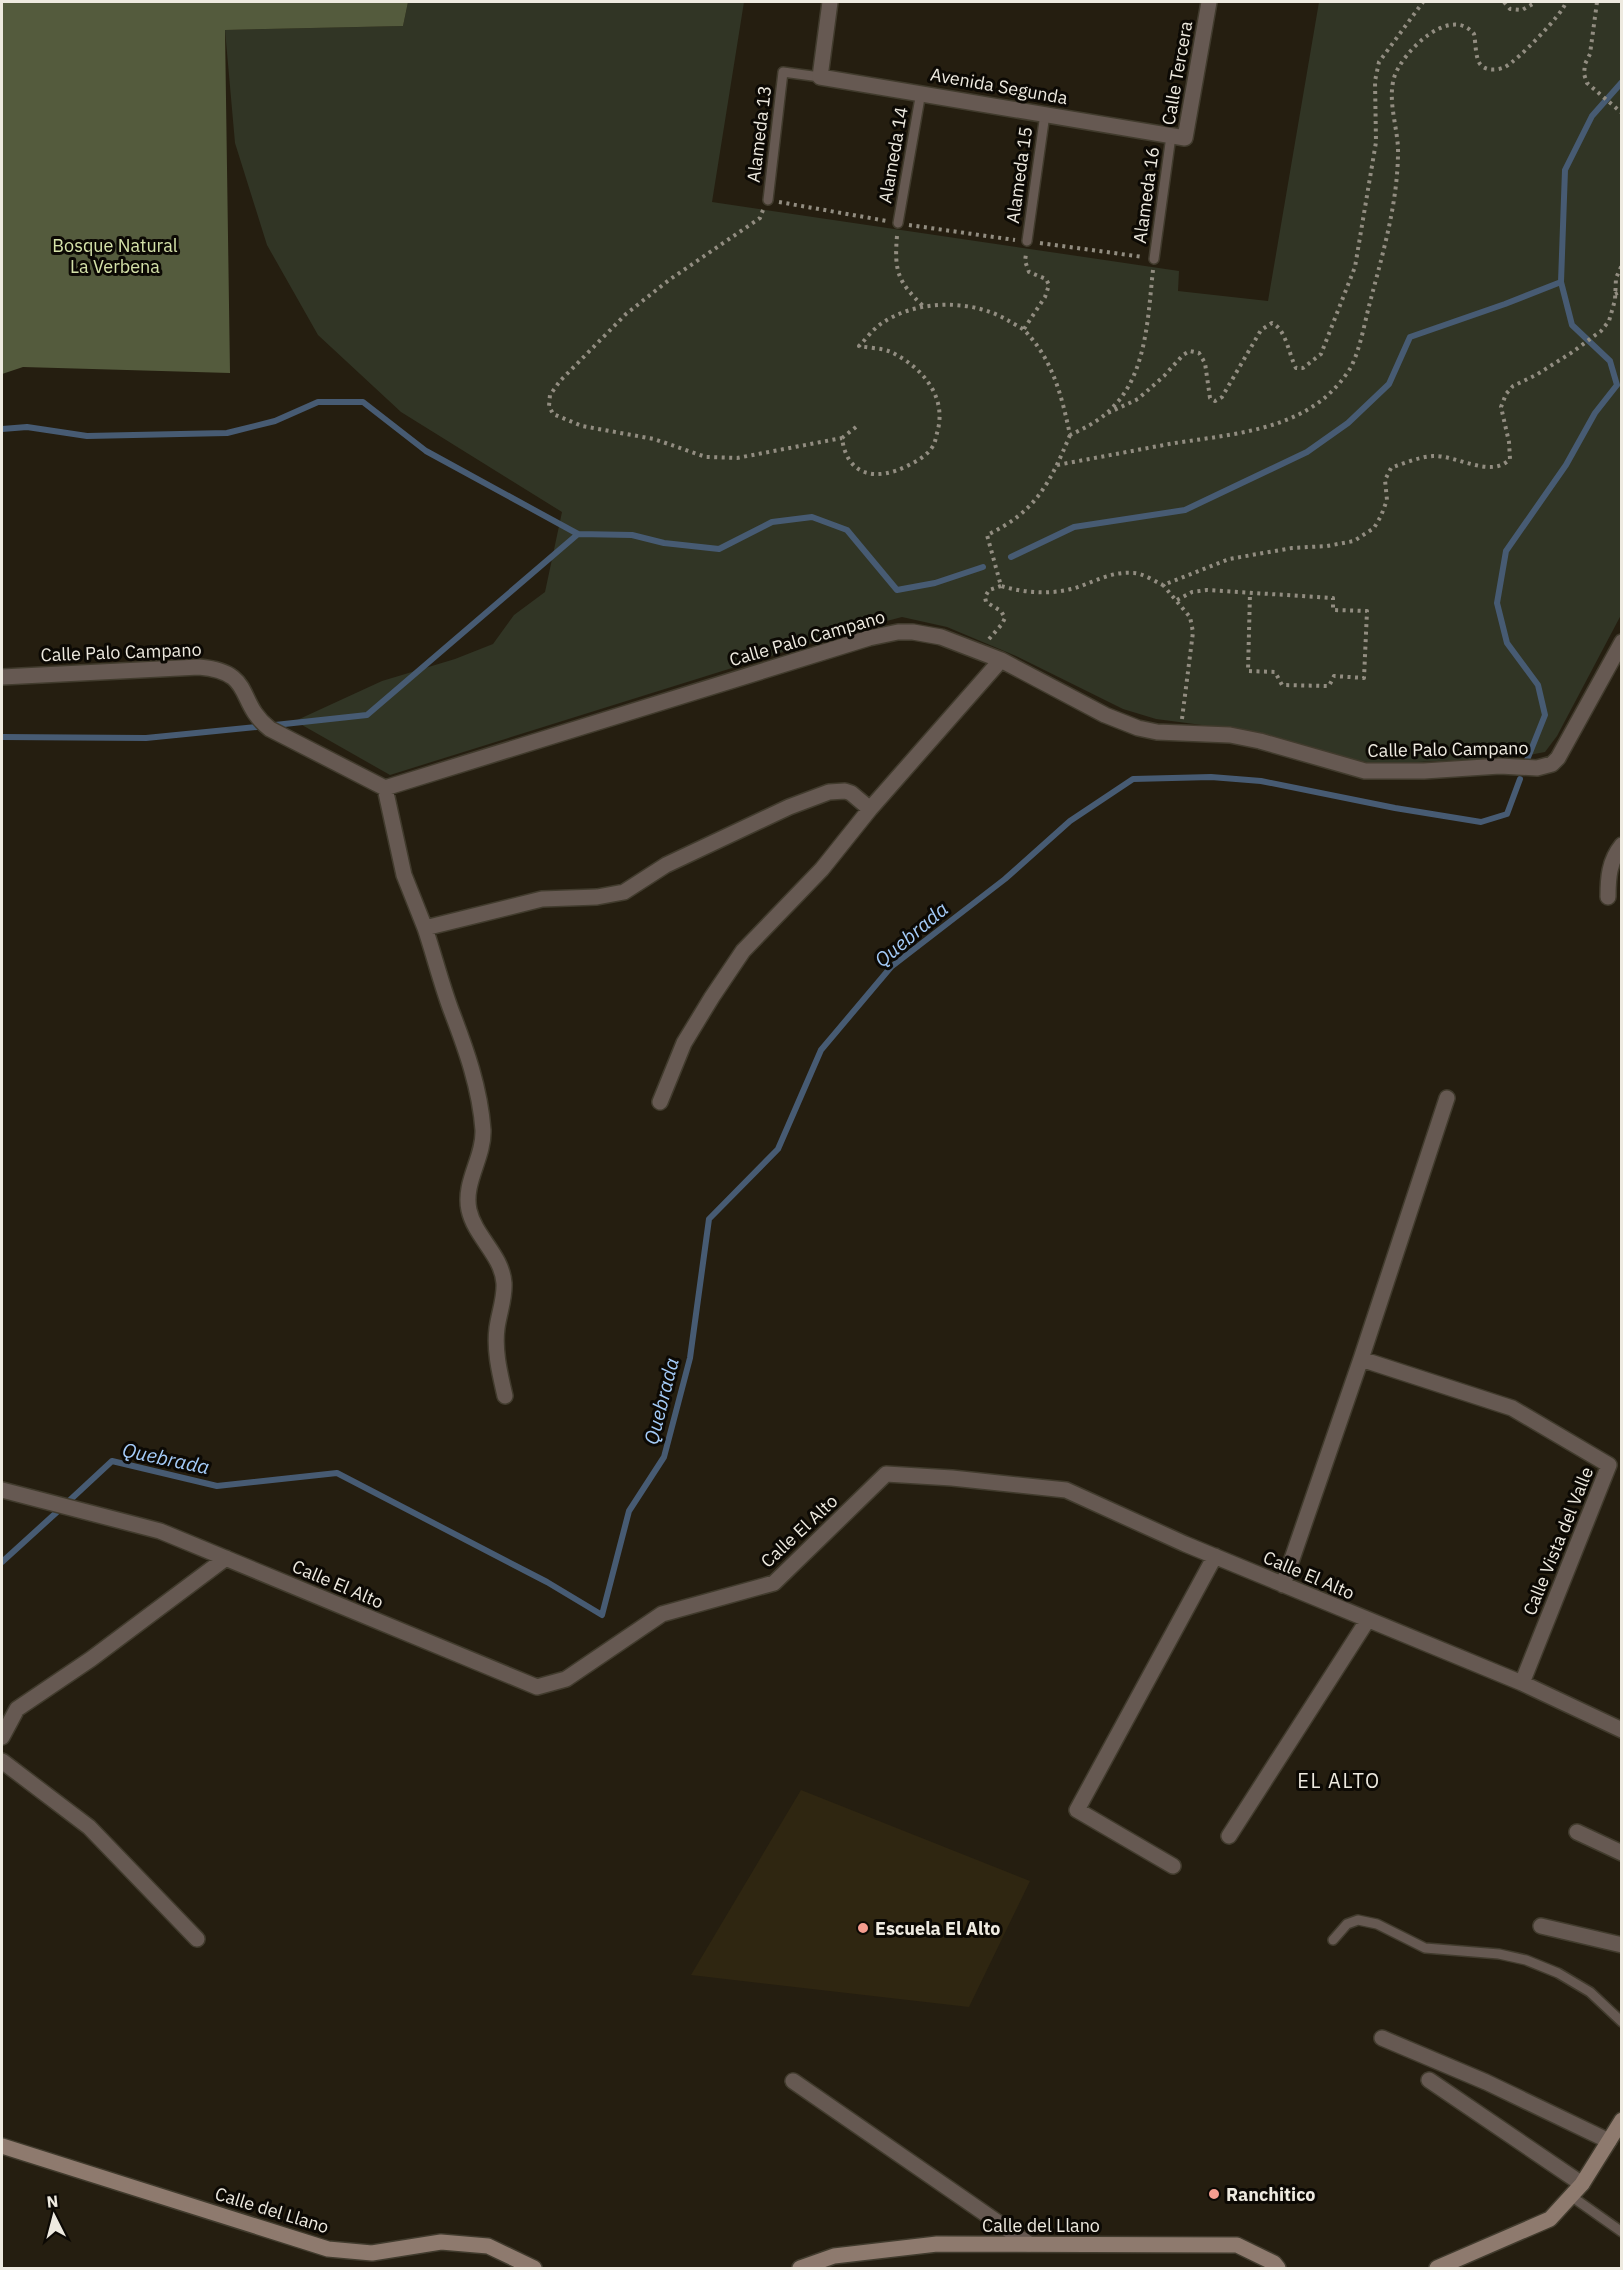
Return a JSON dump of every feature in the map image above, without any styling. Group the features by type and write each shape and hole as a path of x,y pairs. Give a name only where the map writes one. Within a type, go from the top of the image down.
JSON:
{"main road":[{"path":"1437,2268 1550,2219 1582,2184 1622,2120"},
{"name":"Calle del Llano","path":"2,2146 327,2248 372,2253 441,2242 488,2246 534,2268"},
{"name":"Calle del Llano","path":"800,2268 834,2256 936,2244 1237,2245 1274,2263 1278,2268"}],"street":[{"path":"820,77 830,2"},
{"name":"Calle Tercera","path":"1171,136 1185,138 1209,2"},
{"name":"Avenida Segunda","path":"820,77 921,92 1171,136"},
{"name":"Calle Palo Campano","path":"2,677 214,668 227,672 236,679 253,712 270,729 385,788 884,634 898,632 927,634 1001,660 1122,723 1148,730 1230,735 1260,741 1352,768 1379,773 1500,766 1529,768 1552,764 1558,758 1622,642"},
{"path":"660,1102 684,1043 743,951 822,869 870,808 1001,660"},
{"path":"385,788 404,875 425,927 470,1060 481,1116 482,1149 470,1182 468,1201 474,1226 498,1261 504,1283 496,1346 498,1366 506,1396"},
{"path":"425,927 542,899 597,897 624,892 676,861 789,807 829,792 851,792 870,808"},
{"path":"1608,897 1611,862 1622,845"},
{"path":"1283,1585 1447,1098"},
{"name":"Calle Vista del Valle","path":"1361,1359 1512,1408 1609,1465 1522,1683"},
{"name":"Calle El Alto","path":"2,1490 160,1531 537,1688 566,1679 662,1614 774,1584 886,1474 952,1478 1066,1490 1367,1621 1522,1683 1622,1730"},
{"path":"1173,1866 1077,1810 1215,1556"},
{"path":"2,1737 17,1709 91,1659 226,1558"},
{"path":"1229,1836 1367,1621"},
{"path":"2,1761 89,1827 197,1939"},
{"path":"1577,1832 1622,1853"},
{"path":"1542,1926 1622,1945"},
{"path":"1382,2038 1486,2082 1609,2141"},
{"path":"1429,2080 1582,2184"},
{"path":"794,2081 1029,2244"}],"lane":[{"name":"Alameda 13","path":"768,200 783,72 820,77"},
{"name":"Alameda 14","path":"898,223 921,92"},
{"name":"Alameda 15","path":"1027,241 1045,114"},
{"name":"Alameda 16","path":"1154,259 1171,136"},
{"path":"1333,1940 1347,1924 1358,1920 1377,1924 1425,1948 1499,1954 1526,1960 1590,1992 1622,2022"},
{"path":"1571,2196 1622,2232"}],"path":[{"path":"1102,416 1138,399 1183,355 1190,351 1199,353 1205,363 1210,398 1215,400 1222,397 1261,330 1272,323 1277,325 1296,368 1303,368 1321,354 1357,256 1376,142 1375,81 1379,62 1423,2"},
{"path":"1504,2 1510,9 1522,10 1536,2"},
{"path":"1057,465 1242,433 1291,417 1319,402 1335,388 1351,367 1361,337 1388,235 1398,183 1399,139 1391,93 1394,76 1410,51 1428,36 1449,24 1462,24 1474,34 1478,62 1483,68 1496,70 1507,65 1558,15 1566,2"},
{"path":"1597,2 1590,54 1585,64 1584,74 1587,83 1622,113"},
{"path":"856,427 842,438 737,458 706,458 654,439 582,426 553,414 549,406 550,395 560,381 626,314 698,260 760,218 768,200 898,223 1154,259 1146,330 1137,368 1114,407 1092,424 1070,435"},
{"path":"898,223 896,266 902,282 924,307"},
{"path":"1024,329 1045,297 1049,285 1046,279 1029,272 1026,268 1027,241"},
{"path":"1163,585 1229,559 1292,548 1327,546 1354,541 1374,528 1381,516 1387,500 1385,480 1391,468 1407,462 1434,456 1493,468 1504,465 1510,459 1509,442 1501,407 1506,394 1513,386 1554,364 1601,331 1609,321 1616,278 1622,265"},
{"path":"1615,294 1622,291"},
{"path":"842,438 843,447 850,460 862,471 878,476 893,473 920,460 933,446 940,423 938,402 931,384 914,366 889,351 859,346 881,323 913,309 937,305 971,307 999,315 1024,329 1048,362 1062,395 1070,435 1057,465 1036,501 1005,526 987,535 1001,586"},
{"path":"978,651 1004,621 1004,614 986,602 985,597 989,590 1001,586 1017,591 1044,593 1074,588 1117,573 1136,573 1163,585 1190,617 1193,632 1180,732"},
{"path":"1177,600 1192,592 1207,590 1333,598 1333,610 1367,611 1364,678 1334,676 1329,686 1282,685 1275,672 1248,671 1250,593"}],"shaded area":[{"name":"Escuela El Alto","path":"801,1790 1030,1881 969,2007 691,1975"}],"green space":[{"name":"Bosque Natural La Verbena","path":"2,2 408,2 403,26 225,30 230,373 23,367 2,374"},
{"path":"408,2 744,2 712,202 1179,271 1178,291 1268,301 1319,2 1621,2 1621,615 1557,736 1545,752 1519,757 1378,764 1349,759 1263,733 1156,719 1123,709 1016,656 947,627 902,617 860,628 390,775 295,721 382,681 455,659 493,644 514,615 545,592 562,512 401,412 318,335 267,245 235,143 225,30 403,26"}],"waterway":[{"path":"1527,760 1545,715 1538,685 1507,643 1497,603 1506,551 1566,465 1595,413 1617,385 1610,361 1572,325 1561,282 1565,170 1592,116 1622,82"},
{"path":"1011,557 1074,527 1185,510 1307,452 1348,423 1389,384 1410,337 1561,282"},
{"path":"2,429 27,427 87,436 227,433 275,421 318,402 363,402 426,451 578,534 632,535 664,543 719,549 772,522 812,517 847,530 897,590 935,583 983,567"},
{"path":"275,725 367,715 578,534"},
{"path":"2,737 146,738 257,727"},
{"name":"Quebrada","path":"70,1500 112,1461 217,1486 337,1473 547,1582 602,1615 629,1511 664,1457 690,1358 709,1219 778,1149 821,1050 891,967 1005,879 1070,821 1133,779 1211,777 1261,781 1395,808 1481,822 1507,814 1520,779"},
{"name":"Quebrada","path":"2,1562 57,1512"}],"place":[{"name":"Escuela El Alto","path":"863,1928"},
{"name":"Ranchitico","path":"1214,2194"}],"district":[{"name":"EL ALTO","path":"1339,1780"}]}
